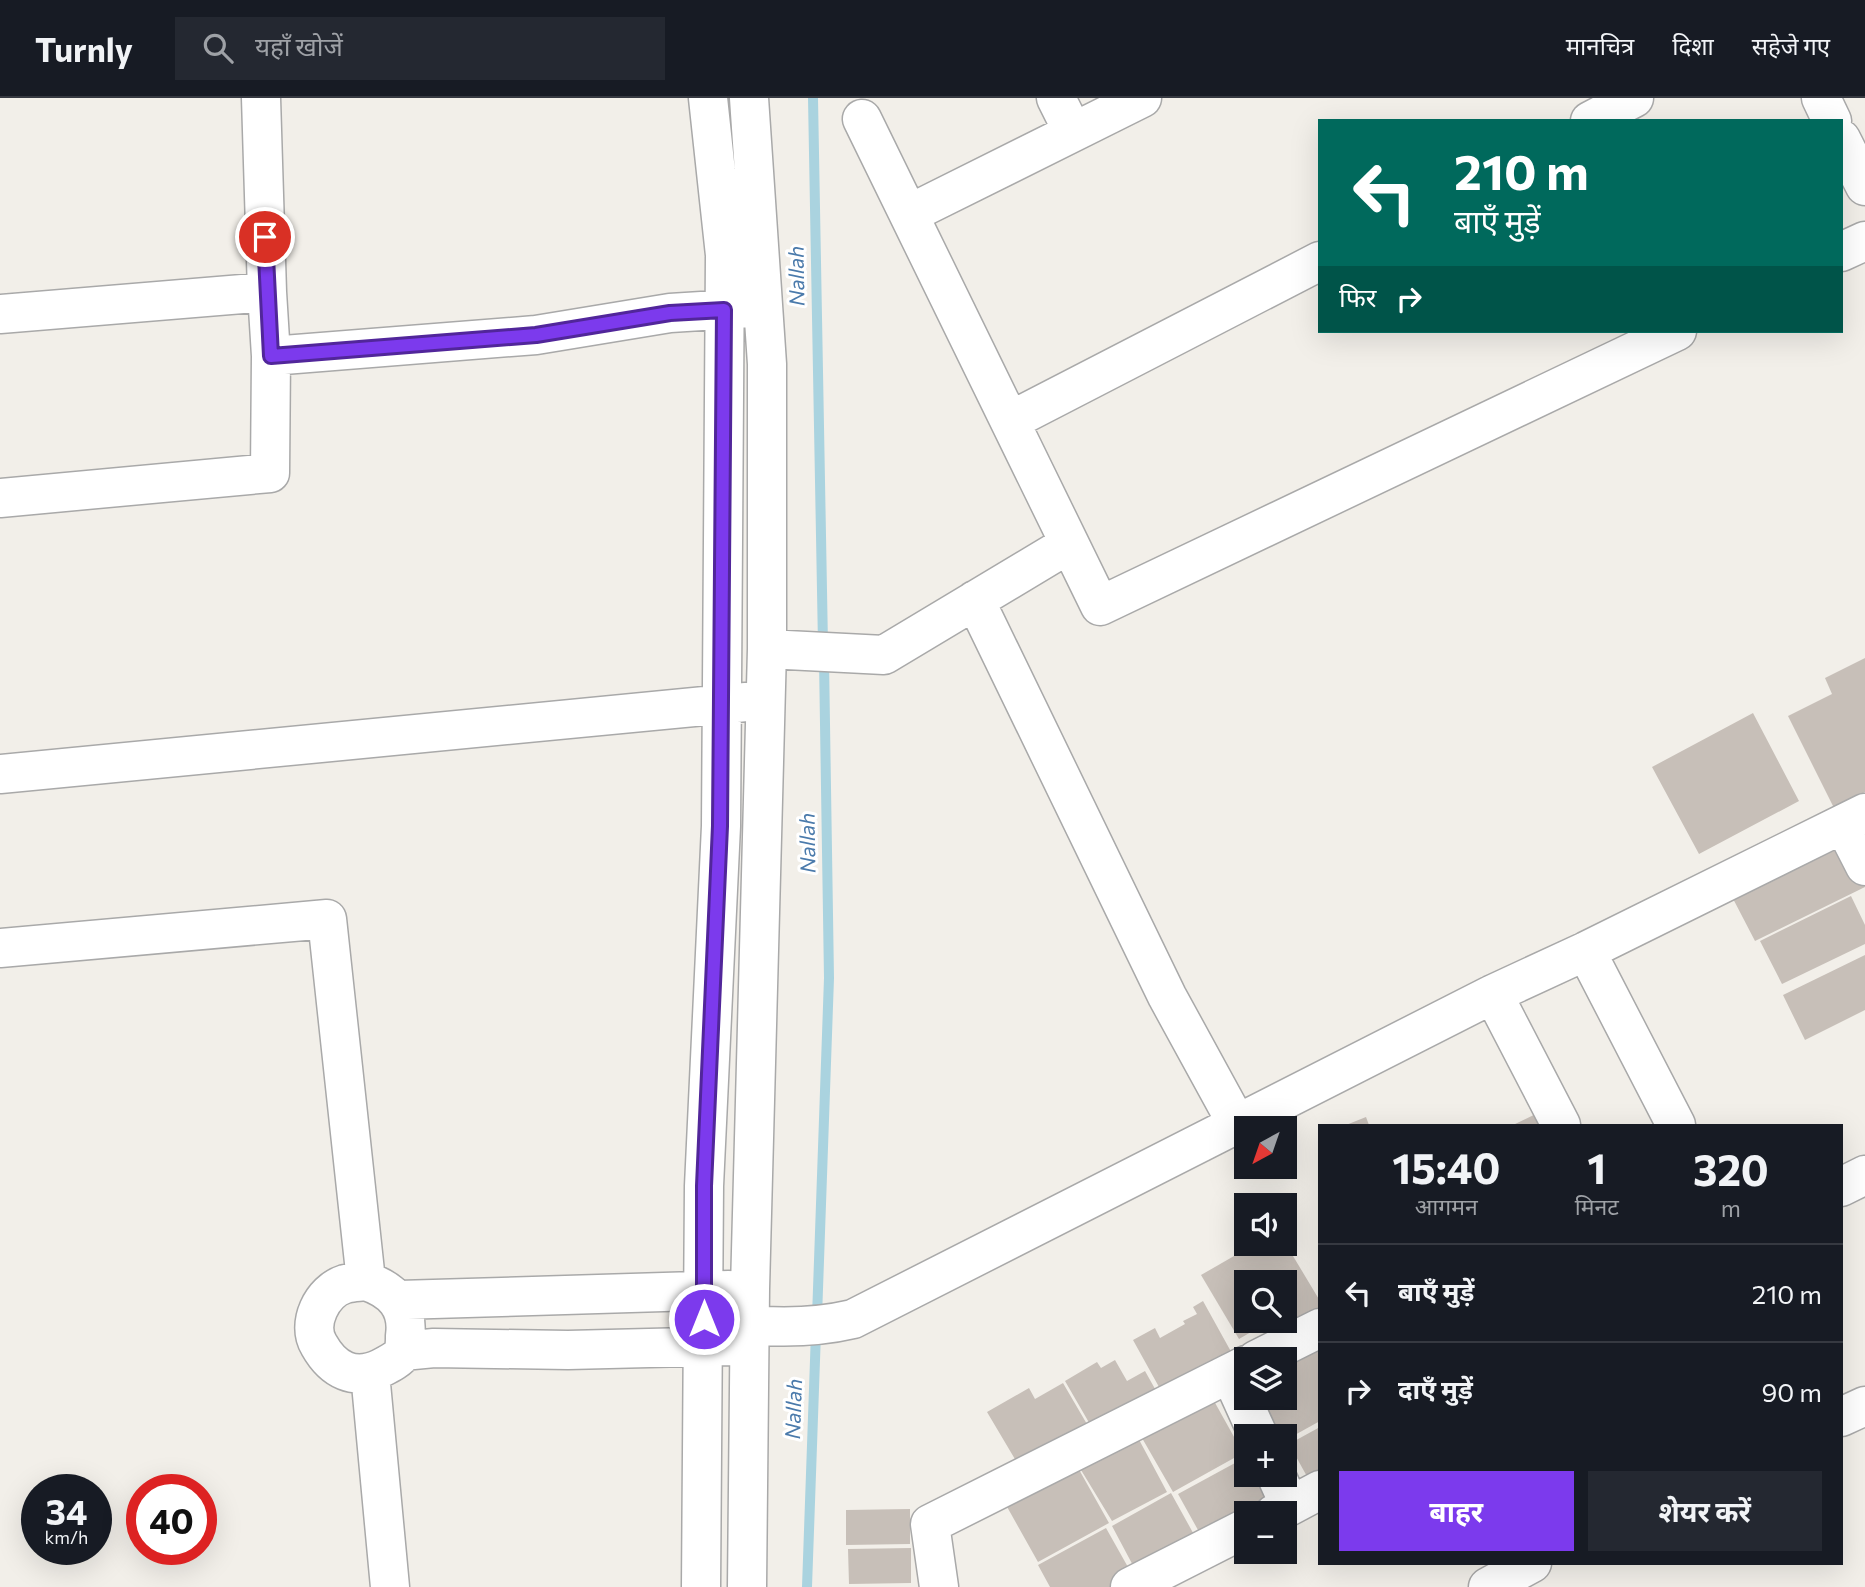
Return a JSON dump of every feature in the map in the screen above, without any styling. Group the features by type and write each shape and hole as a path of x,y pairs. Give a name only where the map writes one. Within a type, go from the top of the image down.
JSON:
{"street":[{"path":"0,498 270,473 271,356 261,98"},
{"path":"701,1587 704,1186 720,826 725,255 708,98"},
{"path":"747,1587 756,1322 767,649 767,364 749,98"},
{"path":"1056,98 1073,132"},
{"path":"909,214 1142,98"},
{"path":"1594,119 1634,98"},
{"path":"1821,98 1831,119"},
{"path":"862,119 1100,606 1672,333"},
{"path":"1843,142 1865,186"},
{"path":"1843,251 1865,241"},
{"path":"1010,421 1318,262"},
{"path":"0,314 267,292"},
{"path":"271,356 536,335 670,313 765,307"},
{"path":"767,649 884,655 1069,544"},
{"path":"975,600 1167,996 1234,1119"},
{"path":"0,774 765,700"},
{"path":"1253,1116 1493,994 1854,819 1865,866"},
{"path":"0,948 327,919 366,1281"},
{"path":"1586,951 1675,1124"},
{"path":"1493,994 1560,1124"},
{"path":"403,1352 407,1322 399,1300 383,1287 366,1281 343,1284 325,1297 315,1318 316,1340 328,1360 347,1372 370,1373 390,1363 403,1352 434,1348 568,1350 703,1347 756,1322 828,1325 853,1319 881,1306 1234,1126"},
{"path":"1843,1186 1865,1175"},
{"path":"399,1300 704,1291 756,1322"},
{"path":"1282,1347 1318,1329"},
{"path":"939,1587 930,1524 1234,1371"},
{"path":"370,1373 390,1587"},
{"path":"1843,1416 1865,1406"},
{"path":"1130,1587 1234,1534"},
{"path":"1488,1587 1528,1565"}],"building":[{"path":"1865,658 1865,792 1834,808 1788,716 1832,694 1825,678"},
{"path":"1753,713 1799,801 1699,854 1652,767"},
{"path":"1840,837 1865,887 1755,941 1729,891"},
{"path":"1851,896 1865,925 1865,944 1782,984 1760,941"},
{"path":"1865,955 1865,1010 1805,1040 1783,995"},
{"path":"1546,1109 1554,1124 1515,1124"},
{"path":"1366,1117 1369,1124 1348,1124"},
{"path":"1234,1256 1293,1256 1318,1298 1318,1325 1300,1335 1297,1330 1297,1270 1234,1270 1234,1331 1201,1275"},
{"path":"1203,1301 1234,1357 1164,1396 1133,1340 1155,1328 1160,1338 1197,1314 1193,1307"},
{"path":"1235,1333 1249,1333 1239,1339"},
{"path":"1318,1339 1318,1422 1297,1434 1297,1424 1271,1424 1263,1410 1297,1410 1297,1351"},
{"path":"1115,1360 1127,1381 1145,1371 1159,1396 1095,1433 1065,1381 1097,1362 1101,1368"},
{"path":"1063,1383 1091,1431 1022,1471 987,1412 1029,1388 1035,1399"},
{"path":"1209,1392 1234,1437 1234,1458 1173,1492 1138,1431"},
{"path":"1318,1428 1318,1487 1314,1489 1297,1458 1297,1440"},
{"path":"1136,1434 1167,1492 1112,1521 1078,1465"},
{"path":"1234,1464 1234,1487 1266,1487 1273,1500 1234,1501 1234,1522 1203,1539 1178,1494"},
{"path":"1077,1466 1109,1523 1038,1562 1006,1505"},
{"path":"1171,1493 1197,1540 1137,1573 1112,1526"},
{"path":"910,1509 910,1544 846,1545 846,1510"},
{"path":"1106,1528 1133,1576 1113,1587 1050,1587 1038,1565"},
{"path":"911,1548 911,1583 849,1584 848,1549"}],"waterway":[{"name":"Nallah","path":"813,98 823,645"},
{"name":"Nallah","path":"817,1317 829,978 824,660"},
{"name":"Nallah","path":"807,1587 816,1332"}],"route":[{"path":"265,237 271,356 536,335 670,313 724,310 720,826 704,1186 704,1319"}]}
